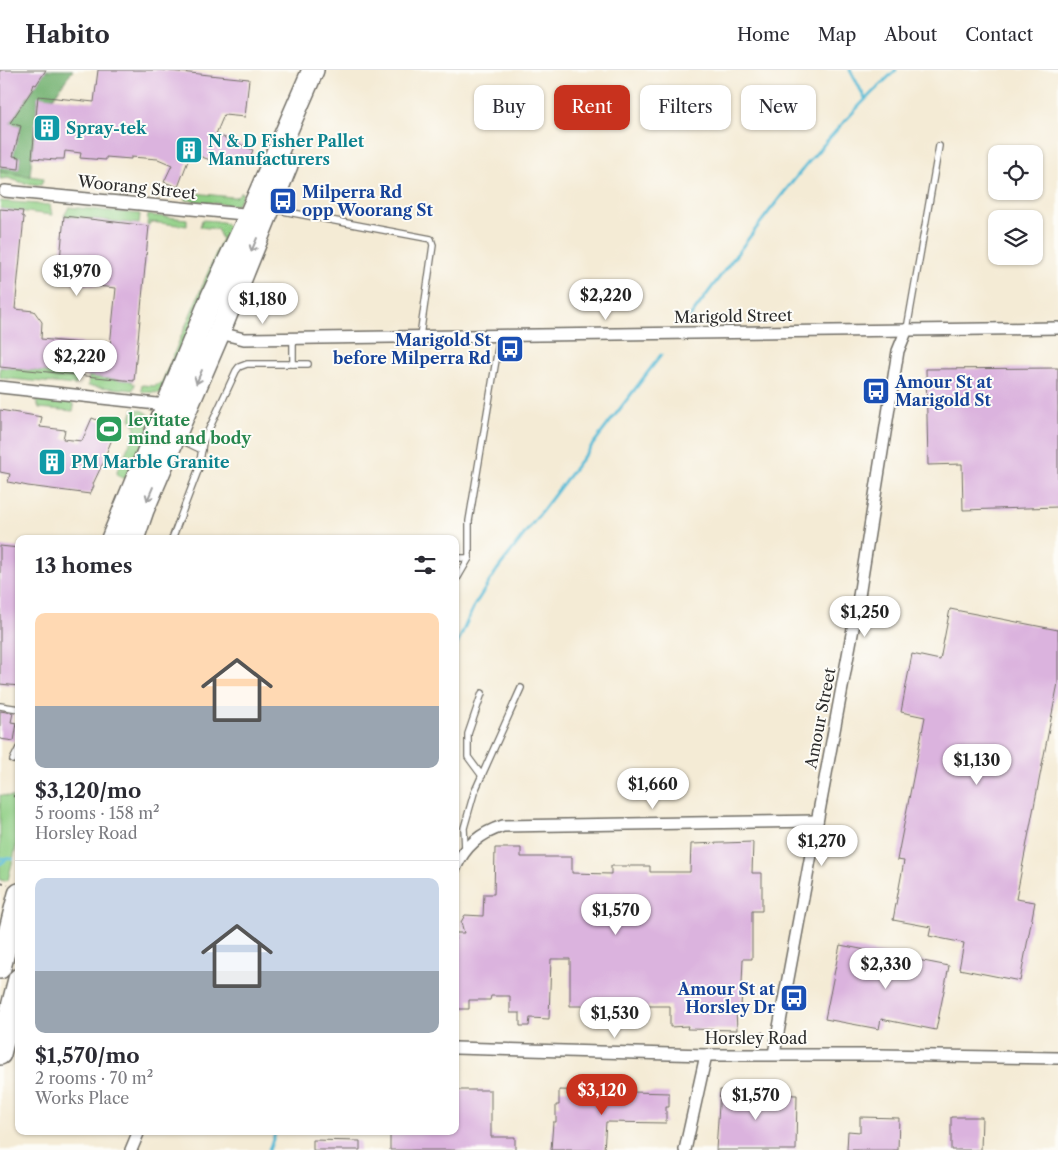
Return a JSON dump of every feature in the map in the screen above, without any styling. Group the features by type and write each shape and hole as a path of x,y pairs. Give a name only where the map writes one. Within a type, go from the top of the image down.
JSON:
{"highway":[{"path":"262,213 313,70"},
{"path":"114,535 166,405 209,330 327,70"},
{"path":"134,535 174,437 209,330"},
{"path":"1,963 11,912"},
{"path":"0,1054 15,994"}],"street":[{"name":"Woorang Street","path":"5,190 262,213"},
{"name":"Marigold Street","path":"209,330 244,338 294,338 1058,328"},
{"name":"Amour Street","path":"774,1054 859,596 898,351 907,329"},
{"path":"0,387 166,405"},
{"path":"459,861 465,850 483,834 503,826 817,821"},
{"name":"Horsley Road","path":"459,1048 706,1055 774,1054 1058,1058"},
{"path":"685,1150 706,1055"},
{"path":"132,1150 138,1135"}],"lane":[{"path":"907,329 939,146"},
{"path":"262,213 431,239 433,245 420,336"},
{"path":"459,575 469,558 469,521 500,336"},
{"path":"293,364 294,338"},
{"path":"174,535 199,468 203,442 239,367 247,364 308,364"},
{"path":"174,437 202,450"},
{"path":"459,558 469,558"},
{"path":"465,850 464,828 474,794 521,688"},
{"path":"482,693 468,734 468,757 482,776"},
{"path":"0,705 15,707"},
{"path":"13,760 15,755"}],"path":[{"path":"0,882 11,912"}],"green space":[{"path":"46,70 73,70 53,98 38,97 30,176 0,172 0,167 19,169 20,157 2,154 14,151 21,126 11,124 2,135"},
{"path":"0,172 44,178 41,185 23,183 8,178 0,179"},
{"path":"185,192 232,197 236,197 241,192 243,194 237,205 233,205 185,200"},
{"path":"0,201 50,205 52,215 1,209"},
{"path":"69,207 140,214 139,224 64,216"},
{"path":"148,215 187,219 187,226 150,222 147,225"},
{"path":"202,220 226,224 231,231 164,391 160,393 143,392 141,390 142,385 155,386 162,382 222,239 217,229 200,227"},
{"path":"0,367 77,375 76,385 0,378"},
{"path":"89,376 132,381 135,384 133,390 88,386"},
{"path":"36,399 72,402 73,411 39,408"},
{"path":"133,409 145,412 152,420 128,479 119,476 117,471 135,432 135,425 130,419"},
{"path":"0,795 15,797 15,851 8,880 0,880"}],"building":[{"path":"0,70 46,70 36,85 34,84 10,123 21,126 13,156 20,157 19,169 0,167"},
{"path":"98,70 160,70 249,79 245,117 224,115 216,134 253,150 247,165 224,156 221,164 191,153 178,187 164,182 172,165 158,159 106,157 106,160 80,158 81,153 65,151 64,159 32,158 38,96 94,102"},
{"path":"0,209 23,211 15,309 34,311 42,322 41,339 110,346 116,288 58,282 64,216 149,226 134,381 0,367"},
{"path":"1058,368 1058,507 963,510 962,464 928,465 926,369"},
{"path":"0,410 42,417 40,427 65,430 63,439 82,441 92,418 105,423 111,419 116,421 117,434 114,434 90,494 8,482 10,474 0,472"},
{"path":"0,546 15,548 15,686 0,684"},
{"path":"950,609 1058,630 1058,683 1016,899 1035,902 1020,981 959,969 964,943 929,936 931,927 893,920 904,861 897,860 925,717 901,712 912,654 940,660"},
{"path":"0,711 13,713 11,722 15,723 14,741 0,739"},
{"path":"753,842 752,873 762,873 762,911 752,911 752,959 743,959 741,1009 736,1009 737,1030 687,1029 688,1026 670,1027 670,1006 648,1006 648,1020 628,1019 628,1006 570,1006 570,959 551,959 549,1019 530,1018 529,1026 520,1026 520,1013 510,1013 510,996 491,996 490,1000 469,1000 469,1009 459,1009 459,933 464,933 461,922 465,915 483,916 484,894 494,894 495,848 521,848 521,857 572,857 572,873 611,874 611,866 650,866 650,872 690,872 691,844"},
{"path":"840,945 949,966 936,1030 881,1019 879,1029 825,1019"},
{"path":"459,1090 491,1090 491,1137 515,1137 515,1150 390,1150 390,1135 459,1135"},
{"path":"559,1090 669,1093 669,1107 666,1107 666,1123 606,1122 604,1150 551,1150 553,1122 556,1122 556,1105 559,1105"},
{"path":"720,1090 758,1091 758,1094 797,1095 796,1150 716,1150"},
{"path":"860,1117 899,1118 898,1150 847,1150 848,1131 860,1132"},
{"path":"951,1117 982,1117 981,1150 951,1150"},
{"path":"313,1140 360,1141 360,1150 313,1150"}],"waterway":[{"path":"850,70 865,98"},
{"path":"690,317 787,189 839,127 896,70"},
{"path":"459,640 474,606 497,570 661,355"},
{"path":"0,858 13,859"},
{"path":"0,864 7,859"},
{"path":"269,1150 275,1135"}],"place":[{"name":"Spray-tek","path":"47,128"},
{"name":"N & D Fisher Pallet Manufacturers","path":"189,150"},
{"name":"Milperra Rd opp Woorang St","path":"283,201"},
{"name":"Marigold St before Milperra Rd","path":"510,349"},
{"name":"Amour St at Marigold St","path":"876,391"},
{"name":"levitate mind and body","path":"109,429"},
{"name":"PM Marble Granite","path":"52,462"},
{"name":"Amour St at Horsley Dr","path":"794,998"}]}
